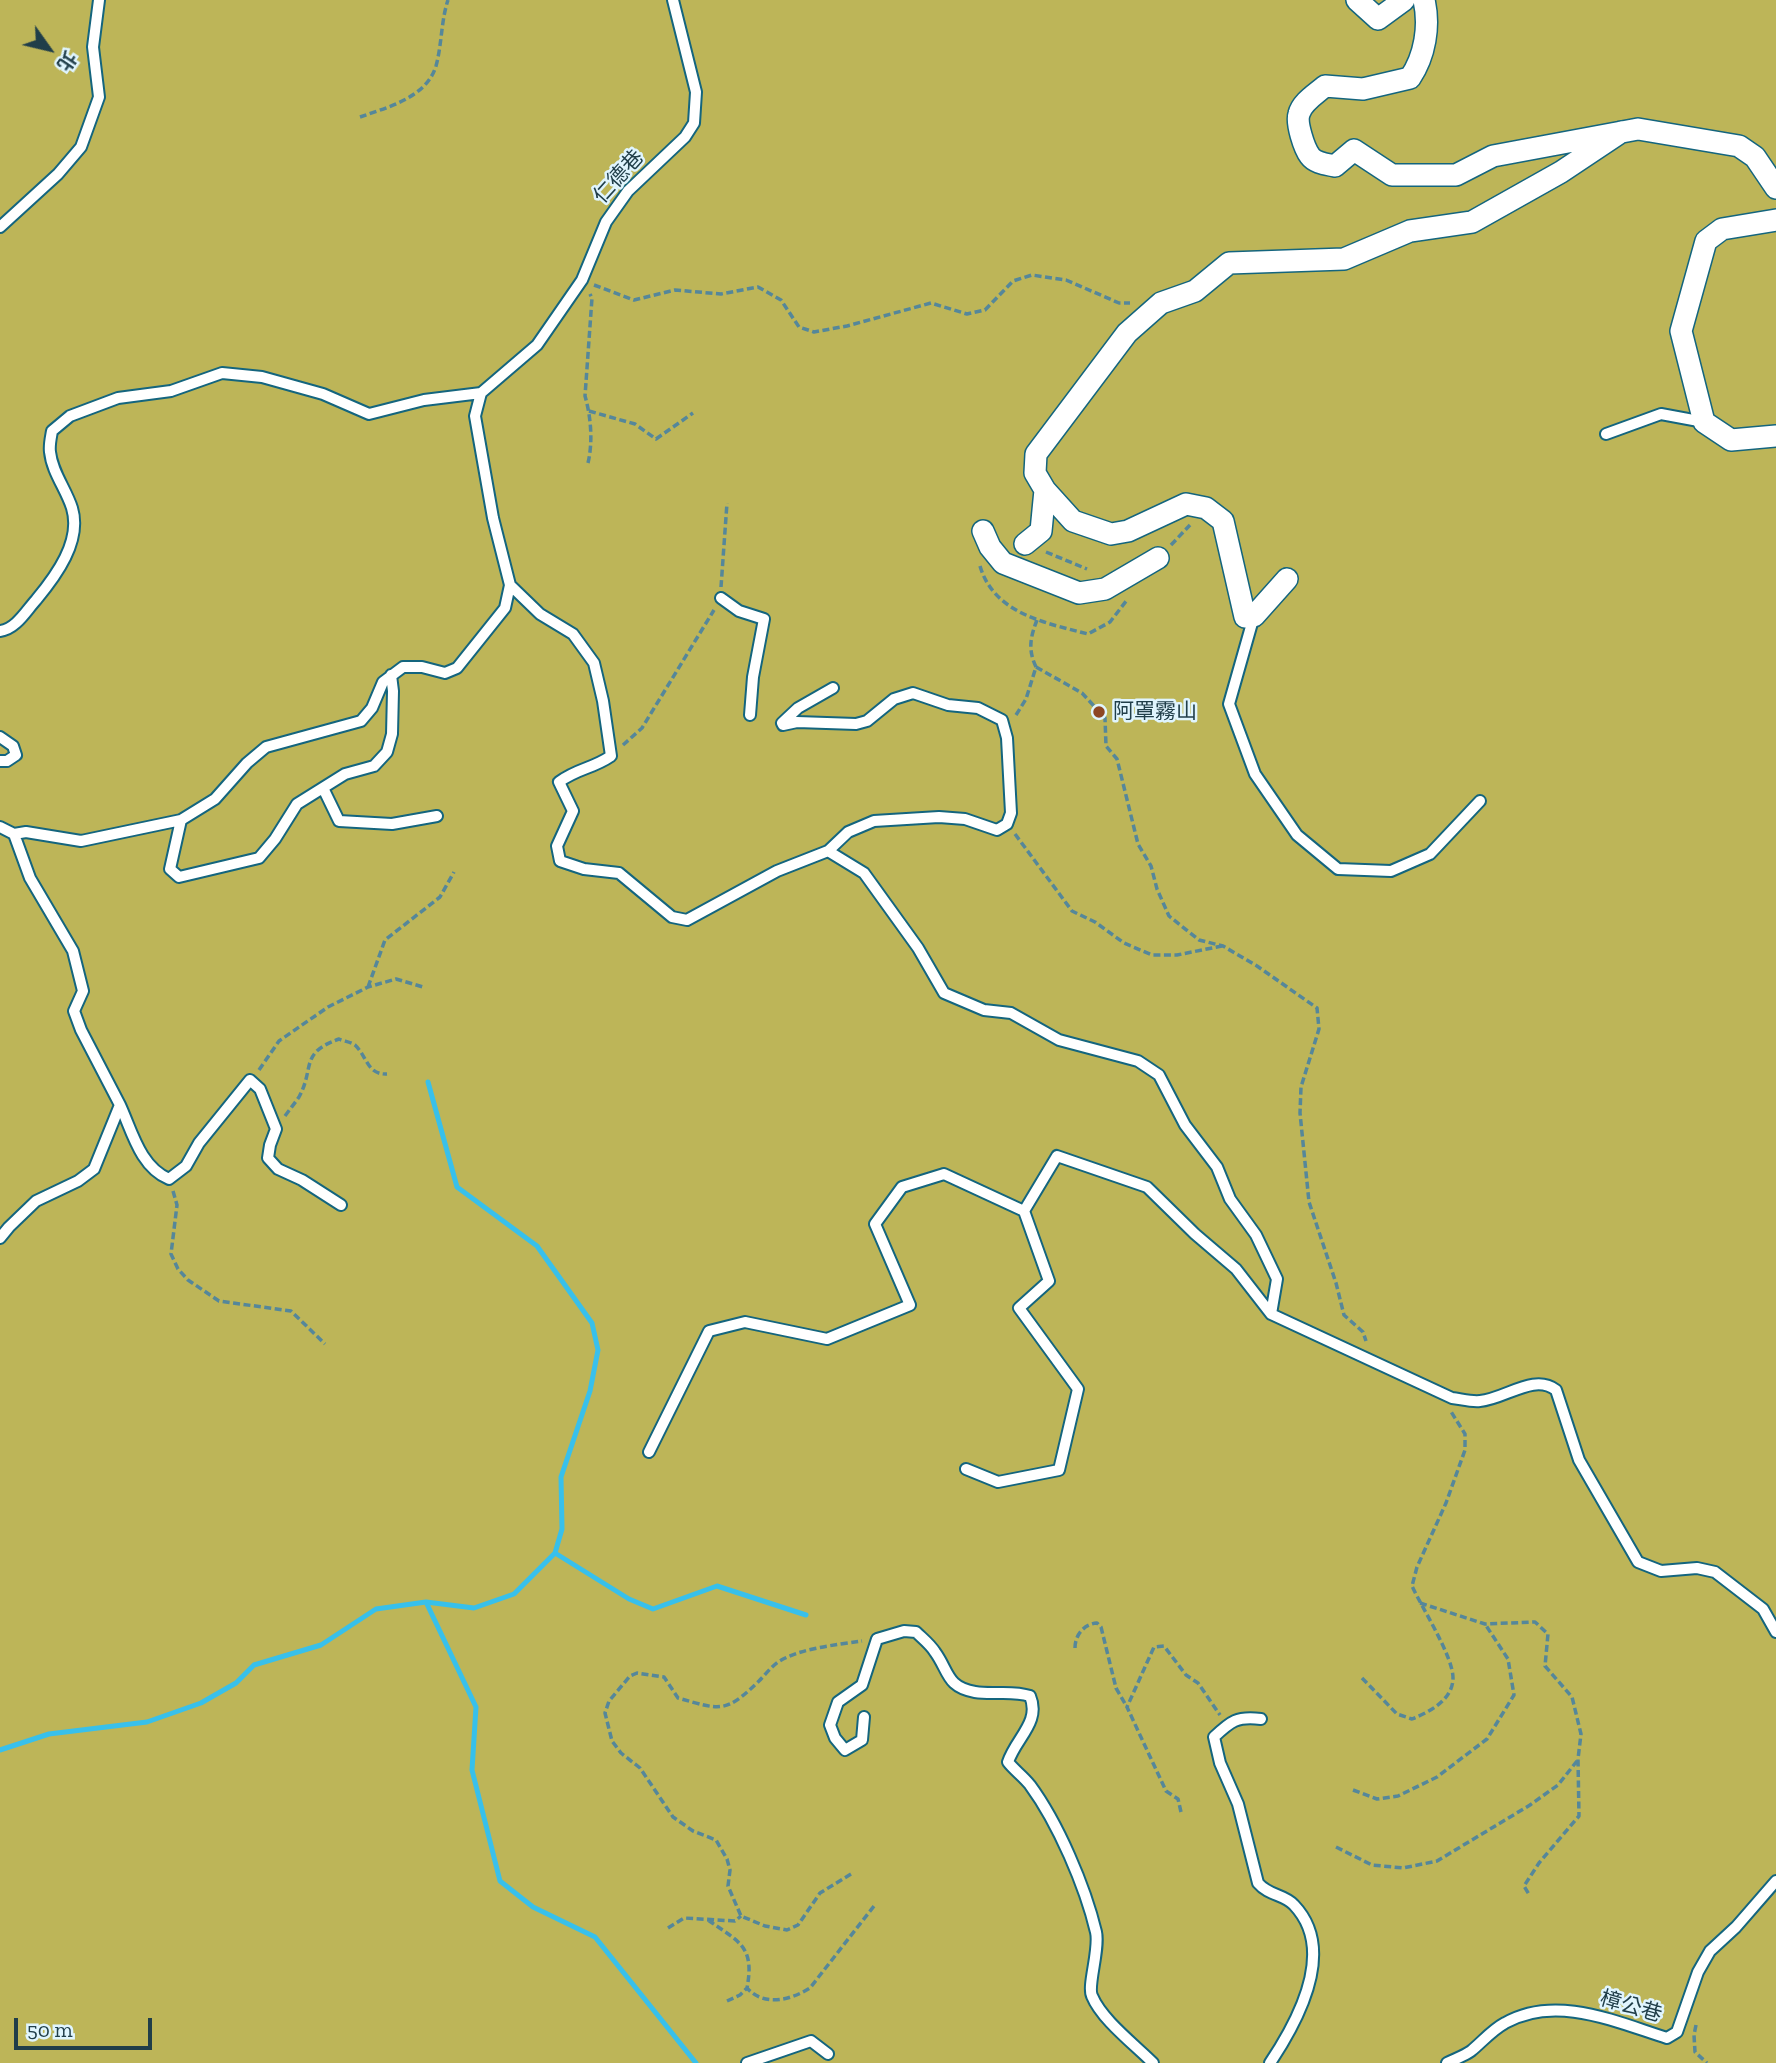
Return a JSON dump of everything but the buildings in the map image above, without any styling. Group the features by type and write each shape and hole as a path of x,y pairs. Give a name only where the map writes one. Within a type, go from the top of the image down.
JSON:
{"street":[{"path":"1357,0 1378,19 1404,0"},
{"path":"1424,0 1428,16 1420,62 1410,78 1363,89 1325,86 1299,113 1298,126 1310,156 1320,163 1335,166 1354,149 1392,175 1456,175 1493,156 1638,129 1739,146 1755,157 1776,188"},
{"path":"1287,579 1254,616 1245,617 1223,521 1206,508 1186,504 1128,531 1111,534 1073,521 1045,490 1035,473 1037,454 1127,333 1161,303 1195,291 1229,263 1343,260 1410,231 1472,222 1562,172 1621,132"},
{"path":"1776,220 1722,229 1706,241 1681,331 1704,422 1731,440 1776,436"},
{"path":"1025,544 1041,531 1045,490"},
{"path":"983,531 990,547 1003,564 1079,593 1105,589 1158,558"}],"lane":[{"path":"0,227 58,174 81,147 99,97 93,47 99,0"},
{"name":"仁德巷","path":"481,394 537,345 582,280 606,222 628,191 685,137 694,123 696,92 673,0"},
{"path":"0,631 17,622 47,586 67,554 74,524 72,508 50,452 52,430 71,416 118,398 171,391 222,373 274,380 323,394 369,414 424,400 481,394 475,416 510,585 505,608 457,668 445,673 422,667 403,667 383,682 372,708 361,721 266,747 247,763 215,799 181,820 81,841 26,832 14,834 0,827"},
{"path":"1606,434 1661,414 1704,422"},
{"path":"510,585 540,614 573,635 594,663 603,701 611,756 594,767 576,770 559,782 573,811 557,846 560,860 584,869 619,873 672,917 687,920 777,871 828,851 848,832 874,821 939,817 965,819 997,830 1007,824 1011,813 1007,738 1002,720 978,708 948,705 913,693 894,699 867,721 856,724 807,722 783,725 798,708 833,688"},
{"path":"721,598 739,611 764,619 753,677 750,715"},
{"path":"1254,616 1229,704 1255,774 1297,835 1338,869 1391,871 1430,854 1480,801"},
{"path":"181,820 170,869 179,877 259,858 275,839 297,804 345,774 374,766 387,752 392,734 391,675"},
{"path":"0,737 13,746 16,755 7,761 0,761"},
{"path":"324,788 339,821 392,824 437,816"},
{"path":"14,834 30,878 73,951 83,990 74,1011 81,1030 147,1164 159,1175 169,1179 186,1166 198,1143 250,1080 260,1089 276,1129 268,1158 278,1169 302,1180 341,1205"},
{"path":"828,851 864,873 918,948 944,993 984,1010 1011,1013 1059,1040 1139,1061 1159,1075 1185,1125 1217,1167 1230,1199 1256,1235 1277,1279 1271,1314"},
{"path":"0,1238 36,1201 78,1181 94,1169 120,1105"},
{"path":"1024,1211 1057,1156 1147,1187 1236,1269 1271,1314 1452,1398 1480,1401 1538,1384 1548,1384 1556,1390 1579,1460 1638,1562 1661,1571 1697,1567 1715,1572 1763,1609 1776,1632"},
{"path":"649,1452 709,1331 745,1322 828,1339 910,1305 875,1224 902,1187 944,1174 1024,1211 1049,1281 1019,1308 1078,1389 1059,1470 998,1482 966,1469"},
{"path":"864,1717 862,1740 845,1750 835,1738 830,1725 838,1702 862,1685 877,1639 904,1631 916,1632 935,1652 948,1677 957,1686 976,1692 1019,1692 1030,1696 1034,1707 1031,1721 1011,1751 1008,1762 1029,1784 1059,1835 1082,1890 1097,1936 1095,1968 1089,1991 1097,2007 1153,2063"},
{"path":"1261,1719 1248,1717 1232,1720 1214,1737 1220,1763 1238,1804 1258,1883 1265,1892 1294,1903 1312,1933 1314,1972 1288,2036 1270,2063"},
{"name":"樟公巷","path":"1447,2063 1469,2052 1504,2023 1531,2012 1550,2009 1598,2016 1667,2038 1677,2032 1698,1972 1710,1951 1736,1927 1776,1881"},
{"path":"747,2063 811,2041 828,2054"}],"path":[{"path":"360,117 406,100 425,85 435,68 448,0"},
{"path":"582,280 634,300 675,290 721,294 758,287 781,300 799,327 814,332 847,326 931,303 967,314 985,310 1013,281 1032,275 1066,280 1119,303 1161,303"},
{"path":"582,280 592,298 585,396 589,411 588,463"},
{"path":"589,411 635,424 656,439 693,413"},
{"path":"611,756 642,728 721,598 727,503"},
{"path":"1037,620 1030,638 1030,656 1036,667 1082,693 1105,718 1106,746 1116,759 1138,844 1151,866 1169,916 1199,940 1223,946 1317,1008 1319,1029 1301,1087 1300,1100 1303,1158 1309,1202 1344,1315 1363,1332 1374,1360"},
{"path":"1002,720 1016,716 1027,699 1036,667"},
{"path":"1007,824 1072,911 1096,922 1124,943 1152,955 1177,955 1223,946"},
{"path":"368,987 386,940 440,897 454,872"},
{"path":"250,1080 266,1063 279,1041 328,1007 368,987 396,979 423,987"},
{"path":"276,1129 300,1095 311,1058 321,1045 339,1039 355,1045 372,1071 387,1074"},
{"path":"169,1179 177,1205 171,1254 178,1269 188,1280 219,1301 291,1311 325,1344"},
{"path":"1362,1678 1397,1714 1412,1719 1433,1710 1447,1695 1453,1679 1448,1658 1412,1586 1417,1567 1447,1503 1465,1450 1465,1434 1449,1412 1452,1398"},
{"path":"1420,1603 1485,1624 1535,1622 1548,1634 1545,1665 1572,1697 1581,1734 1578,1759 1579,1816 1539,1863 1524,1886 1530,1896"},
{"path":"1075,1648 1079,1633 1089,1623 1097,1623 1101,1627 1116,1688 1166,1791 1178,1799 1181,1812"},
{"path":"1353,1790 1377,1799 1398,1796 1437,1777 1487,1739 1514,1695 1508,1659 1485,1624"},
{"path":"851,1874 820,1893 798,1925 788,1930 765,1926 741,1916 728,1886 730,1870 727,1859 716,1840 693,1831 673,1816 640,1768 621,1753 612,1741 604,1713 609,1701 630,1676 637,1673 664,1677 678,1698 714,1708 729,1707 742,1698 778,1662 816,1649 877,1639"},
{"path":"1126,1707 1154,1647 1164,1646 1186,1675 1198,1683 1221,1716 1214,1737"},
{"path":"1336,1847 1372,1865 1403,1868 1437,1861 1558,1785 1578,1759"},
{"path":"747,1988 752,1993 777,2001 799,1996 810,1988 874,1906"},
{"path":"668,1928 684,1918 735,1921 741,1916"},
{"path":"708,1920 739,1942 749,1955 747,1988 727,2001"},
{"path":"1697,2023 1694,2035 1695,2052 1707,2063"}],"shaded area":[{"path":"0,0 1776,0 1776,2063 0,2063"}],"waterway":[{"path":"0,1750 49,1734 147,1722 201,1703 236,1683 254,1665 321,1645 376,1609 426,1602 474,1608 514,1594 555,1553 562,1529 561,1477 590,1391 598,1350 592,1323 537,1246 457,1187 428,1082"},
{"path":"555,1553 629,1599 653,1609 717,1586 806,1615"},
{"path":"426,1602 476,1707 472,1770 500,1881 533,1907 595,1937 696,2063"}],"place":[{"name":"阿罩霧山","path":"1099,712"}]}
